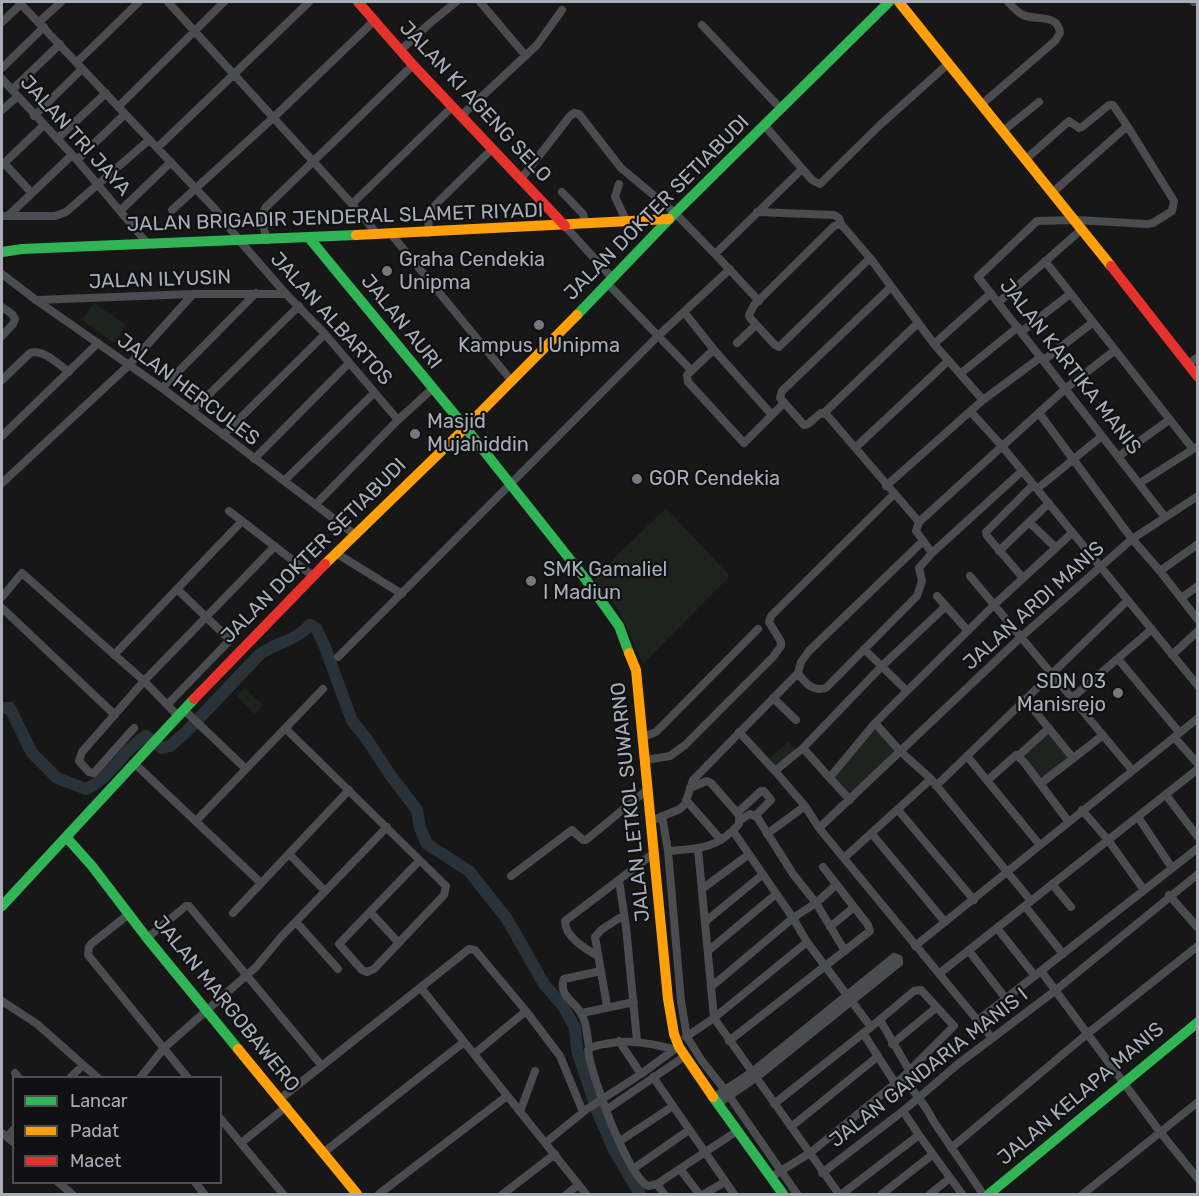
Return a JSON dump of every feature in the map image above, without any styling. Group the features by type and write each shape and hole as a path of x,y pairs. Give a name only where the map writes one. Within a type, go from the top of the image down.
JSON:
{"main road":[{"name":"JALAN KI AGENG SELO","path":"358,2 413,65 565,226"},
{"name":"JALAN DOKTER SETIABUDI","path":"3,900 67,838 158,737 185,714 354,534 465,427 611,281 672,216 889,2"},
{"path":"899,2 1053,192 1197,377"},
{"name":"JALAN BRIGADIR JENDERAL SLAMET RIYADI","path":"2,252 147,243 310,239 565,226 672,216"},
{"name":"JALAN AURI","path":"310,239 465,427"},
{"name":"JALAN LETKOL SUWARNO","path":"465,427 584,577 619,626 636,670 668,999 680,1046 737,1131 776,1174 783,1194"},
{"name":"JALAN MARGOBAWERO","path":"67,838 357,1194"},
{"name":"JALAN KELAPA MANIS","path":"982,1193 1124,1083 1197,1022"}],"street":[{"path":"2,68 61,2"},
{"path":"76,62 139,2"},
{"path":"168,2 315,162 378,235"},
{"path":"118,107 224,2"},
{"path":"157,148 309,2"},
{"path":"400,50 456,2"},
{"path":"480,2 525,55"},
{"path":"982,104 1054,41 1060,33 1058,25 1053,20 1024,15 1008,2"},
{"path":"2,22 20,3"},
{"name":"JALAN ALBARTOS","path":"20,3 215,209 285,294 325,334 398,420"},
{"path":"461,116 537,45 562,10"},
{"path":"172,210 273,118 375,20"},
{"path":"702,25 780,108"},
{"path":"2,110 60,44"},
{"path":"765,126 814,183 820,184 880,125 949,63"},
{"path":"267,240 262,220 264,211 413,65"},
{"path":"34,116 82,69"},
{"name":"JALAN TRI JAYA","path":"2,79 121,210 147,243"},
{"path":"57,139 106,93"},
{"path":"1004,131 1039,102"},
{"path":"999,302 1045,261 1079,225 1147,224 1173,211 1174,201 1113,105 1108,105 1082,127 1079,128 1069,122 1026,159"},
{"path":"352,204 452,107"},
{"path":"521,179 570,116 577,113 587,122 621,168 715,254 759,301"},
{"path":"5,216 125,114"},
{"path":"28,189 3,164 43,126"},
{"path":"1053,192 1128,127"},
{"path":"5,216 59,215 70,209 149,140"},
{"path":"428,233 429,217 436,204 492,149"},
{"path":"121,210 171,162"},
{"path":"715,254 802,169"},
{"path":"619,184 615,196 627,222"},
{"path":"562,192 583,214 586,224"},
{"path":"757,212 834,215 840,219 841,225 870,258 934,344 983,400"},
{"name":"JALAN KARTIKA MANIS","path":"1079,225 1037,221 978,277 1165,517"},
{"path":"841,225 834,226 759,301 749,315 756,325 779,347 870,258"},
{"path":"565,226 658,336 691,370"},
{"path":"391,234 512,380"},
{"path":"1045,261 1168,420 1195,447 1140,483"},
{"path":"338,657 658,336 730,269"},
{"name":"JALAN HERCULES","path":"2,274 162,388 354,534"},
{"path":"891,287 782,391 780,398 804,424 808,424 824,413 918,323"},
{"path":"162,388 256,293"},
{"path":"934,344 991,293"},
{"path":"2,483 129,365 193,294"},
{"name":"JALAN ILYUSIN","path":"36,300 193,294 285,294"},
{"path":"960,374 1070,294"},
{"path":"47,300 53,312"},
{"path":"192,411 299,306"},
{"path":"2,307 15,319 14,324 2,336"},
{"path":"684,312 772,415"},
{"path":"886,486 983,400 1092,323"},
{"path":"737,343 756,325"},
{"path":"223,435 325,334"},
{"path":"2,436 98,343"},
{"path":"2,380 34,351 42,353 69,372"},
{"path":"715,351 691,370 687,375 688,382 744,443 784,403"},
{"path":"932,553 916,531 919,522 1065,389 1114,351"},
{"path":"1188,364 1197,357"},
{"path":"856,447 948,361"},
{"path":"254,459 350,363"},
{"path":"316,504 398,420 432,389"},
{"path":"284,481 374,393"},
{"path":"971,411 1049,503 1197,686"},
{"path":"824,413 919,522"},
{"path":"1039,413 1132,539 1160,571 1197,620"},
{"path":"1119,456 1168,420"},
{"path":"1023,578 986,532 1035,487 1102,436"},
{"path":"798,673 808,685 821,689 826,688 917,596 922,581 919,568 932,553 1022,471"},
{"path":"646,760 670,756 685,745 773,657 781,646 781,642 769,622 771,616 894,494"},
{"name":"JALAN ARDI MANIS","path":"819,828 1021,637 1100,567 1132,539 1197,496"},
{"path":"999,551 1049,503"},
{"path":"229,511 313,576"},
{"path":"114,655 242,521"},
{"path":"1029,522 1056,548"},
{"path":"828,776 831,776 875,723 906,691 1072,533"},
{"path":"651,821 680,809 693,780 798,673 801,662 809,651 922,541"},
{"path":"1160,571 1197,544"},
{"path":"134,728 98,771 89,772 79,760 80,755 144,681 275,546"},
{"path":"336,553 402,594"},
{"path":"2,597 22,573 144,681 167,705 199,724 246,769"},
{"path":"970,576 1132,770"},
{"path":"1181,598 1197,586"},
{"path":"167,705 229,641 177,589"},
{"path":"937,596 968,631"},
{"path":"844,858 898,810 967,756 1128,600"},
{"path":"776,771 803,748 882,666 946,606"},
{"path":"2,608 115,715"},
{"path":"643,737 656,732 758,629"},
{"path":"1072,698 1152,629"},
{"path":"1172,655 1197,631"},
{"path":"864,649 906,691"},
{"path":"1118,658 1197,764"},
{"path":"196,821 322,688"},
{"path":"773,698 796,720"},
{"path":"1026,699 1073,758"},
{"path":"915,946 1197,718"},
{"path":"875,723 934,782 1005,872 1063,954"},
{"path":"285,728 446,886 446,891 374,969 367,972 362,970 339,944 419,861"},
{"path":"988,780 1013,756 1018,756 1049,728"},
{"path":"739,732 776,771 819,828 992,1038"},
{"path":"1040,784 1102,736"},
{"path":"803,748 850,800"},
{"path":"967,756 1039,844"},
{"path":"1018,756 1068,821"},
{"path":"134,763 261,883"},
{"path":"940,973 1197,769"},
{"path":"690,788 707,781 711,783 738,817"},
{"path":"511,876 572,830 586,840 648,789"},
{"path":"233,913 349,790"},
{"path":"668,851 698,849 721,840 733,831 738,817 761,791 764,791 771,800 757,814 757,817"},
{"path":"1167,795 1197,837"},
{"path":"686,800 721,840"},
{"path":"767,834 805,807"},
{"path":"898,810 974,900"},
{"path":"1082,810 1108,840 1144,890"},
{"path":"738,817 750,814 757,817 793,874 816,903 845,951"},
{"path":"606,1110 653,1077 680,1046 681,1001 668,851 662,816"},
{"path":"1138,817 1172,868"},
{"path":"141,1076 164,1048 247,975 387,827"},
{"path":"733,831 807,942 871,1027"},
{"path":"872,834 945,922"},
{"path":"977,1021 1007,1000 1197,848"},
{"path":"698,849 714,1018 822,1173 840,1194 919,1135"},
{"path":"598,956 582,946 568,932 565,921 654,853"},
{"path":"289,854 325,891"},
{"path":"702,889 748,855"},
{"path":"729,1041 871,929 823,867"},
{"name":"JALAN GANDARIA MANIS I","path":"822,1173 1056,990 1197,874"},
{"path":"706,921 762,875"},
{"path":"619,880 637,1041"},
{"path":"1052,884 1071,907"},
{"path":"711,987 836,885"},
{"path":"708,951 776,894"},
{"path":"1169,896 1197,928"},
{"path":"147,938 186,906 189,906 322,1066"},
{"path":"830,927 854,907"},
{"path":"371,913 399,943"},
{"path":"129,914 91,944 87,952 187,1076"},
{"path":"608,1006 595,942 597,933 624,915"},
{"path":"296,922 338,969"},
{"path":"997,928 1038,974 1056,990 1160,1132 1197,1177"},
{"path":"545,1143 585,1110 680,1046 807,942"},
{"path":"951,1148 1197,946"},
{"path":"241,1143 322,1066 465,951 472,949 526,1011 560,1056 585,1110"},
{"path":"969,951 1007,1000"},
{"path":"717,1100 754,1074 848,998 894,957 898,957 899,963 848,998"},
{"path":"601,971 564,979 563,991 582,1013 590,1047 588,1054 600,1100 633,1169 645,1184 657,1184 737,1131"},
{"path":"421,988 586,1194"},
{"path":"774,1104 914,991 925,992 954,1026 903,1077 810,1153 776,1174"},
{"path":"2,1000 37,1024 97,1076"},
{"path":"582,1013 634,1002"},
{"path":"892,1044 937,1007"},
{"path":"474,1054 526,1011"},
{"path":"880,1020 909,1070"},
{"path":"863,1033 895,1083"},
{"path":"619,1041 641,1074"},
{"path":"590,1047 619,1041 680,1046 702,1061 727,1093 776,1174 797,1194"},
{"path":"323,1153 464,1042"},
{"path":"790,1127 877,1057"},
{"path":"71,1076 83,1065"},
{"path":"520,1112 535,1071"},
{"path":"653,1077 734,1194"},
{"path":"903,1077 982,1193"},
{"path":"379,1194 507,1096"},
{"path":"1083,1194 1197,1101"},
{"path":"620,1141 673,1106"},
{"path":"903,1111 932,1155 962,1194"},
{"path":"222,1120 283,1194"},
{"path":"633,1169 689,1130"},
{"path":"503,1194 555,1154"},
{"path":"882,1194 932,1155"},
{"path":"681,1170 699,1194"},
{"path":"930,1194 950,1178"},
{"path":"704,1194 725,1182"},
{"path":"60,1184 72,1194"},
{"path":"657,1184 664,1194"},
{"path":"567,1194 578,1185"}],"shaded area":[{"path":"94,303 126,325 114,343 82,320"},
{"path":"666,508 730,576 643,664 619,610 593,579"},
{"path":"245,688 263,705 255,714 237,696"},
{"path":"875,727 897,750 851,795 833,776"},
{"path":"1048,730 1070,757 1040,781 1021,756"},
{"path":"788,742 798,751 777,768 769,759"}],"waterway":[{"path":"2,708 10,708 32,753 57,778 86,789 103,778 130,749 146,736 162,748 170,746 259,655 298,635 310,625 316,628 352,721 417,810 420,828 427,844 469,871 507,919 544,984 563,1006 575,1028 577,1050 598,1113 614,1150 640,1194"}],"traffic: fast":[{"path":"577,315 675,213 889,2"},
{"path":"2,252 22,249 356,235"},
{"path":"310,239 465,427 584,577 619,626 629,653"},
{"path":"2,906 194,699"},
{"path":"67,838 238,1049"},
{"path":"989,1194 1198,1022"},
{"path":"713,1097 783,1194"}],"traffic: slow":[{"path":"899,2 1111,266"},
{"path":"356,235 669,219"},
{"path":"325,564 577,315"},
{"path":"629,653 636,670 668,999 674,1034 679,1047 713,1097"},
{"path":"238,1049 357,1194"}],"traffic: jam":[{"path":"358,2 413,65 565,226"},
{"path":"1111,266 1198,377"},
{"path":"194,699 325,564"}],"place":[{"name":"Graha Cendekia Unipma","path":"387,271"},
{"name":"Kampus I Unipma","path":"539,325"},
{"name":"Masjid Mujahiddin","path":"415,434"},
{"name":"GOR Cendekia","path":"637,479"},
{"name":"SMK Gamaliel I Madiun","path":"531,581"},
{"name":"SDN 03 Manisrejo","path":"1118,693"}]}
